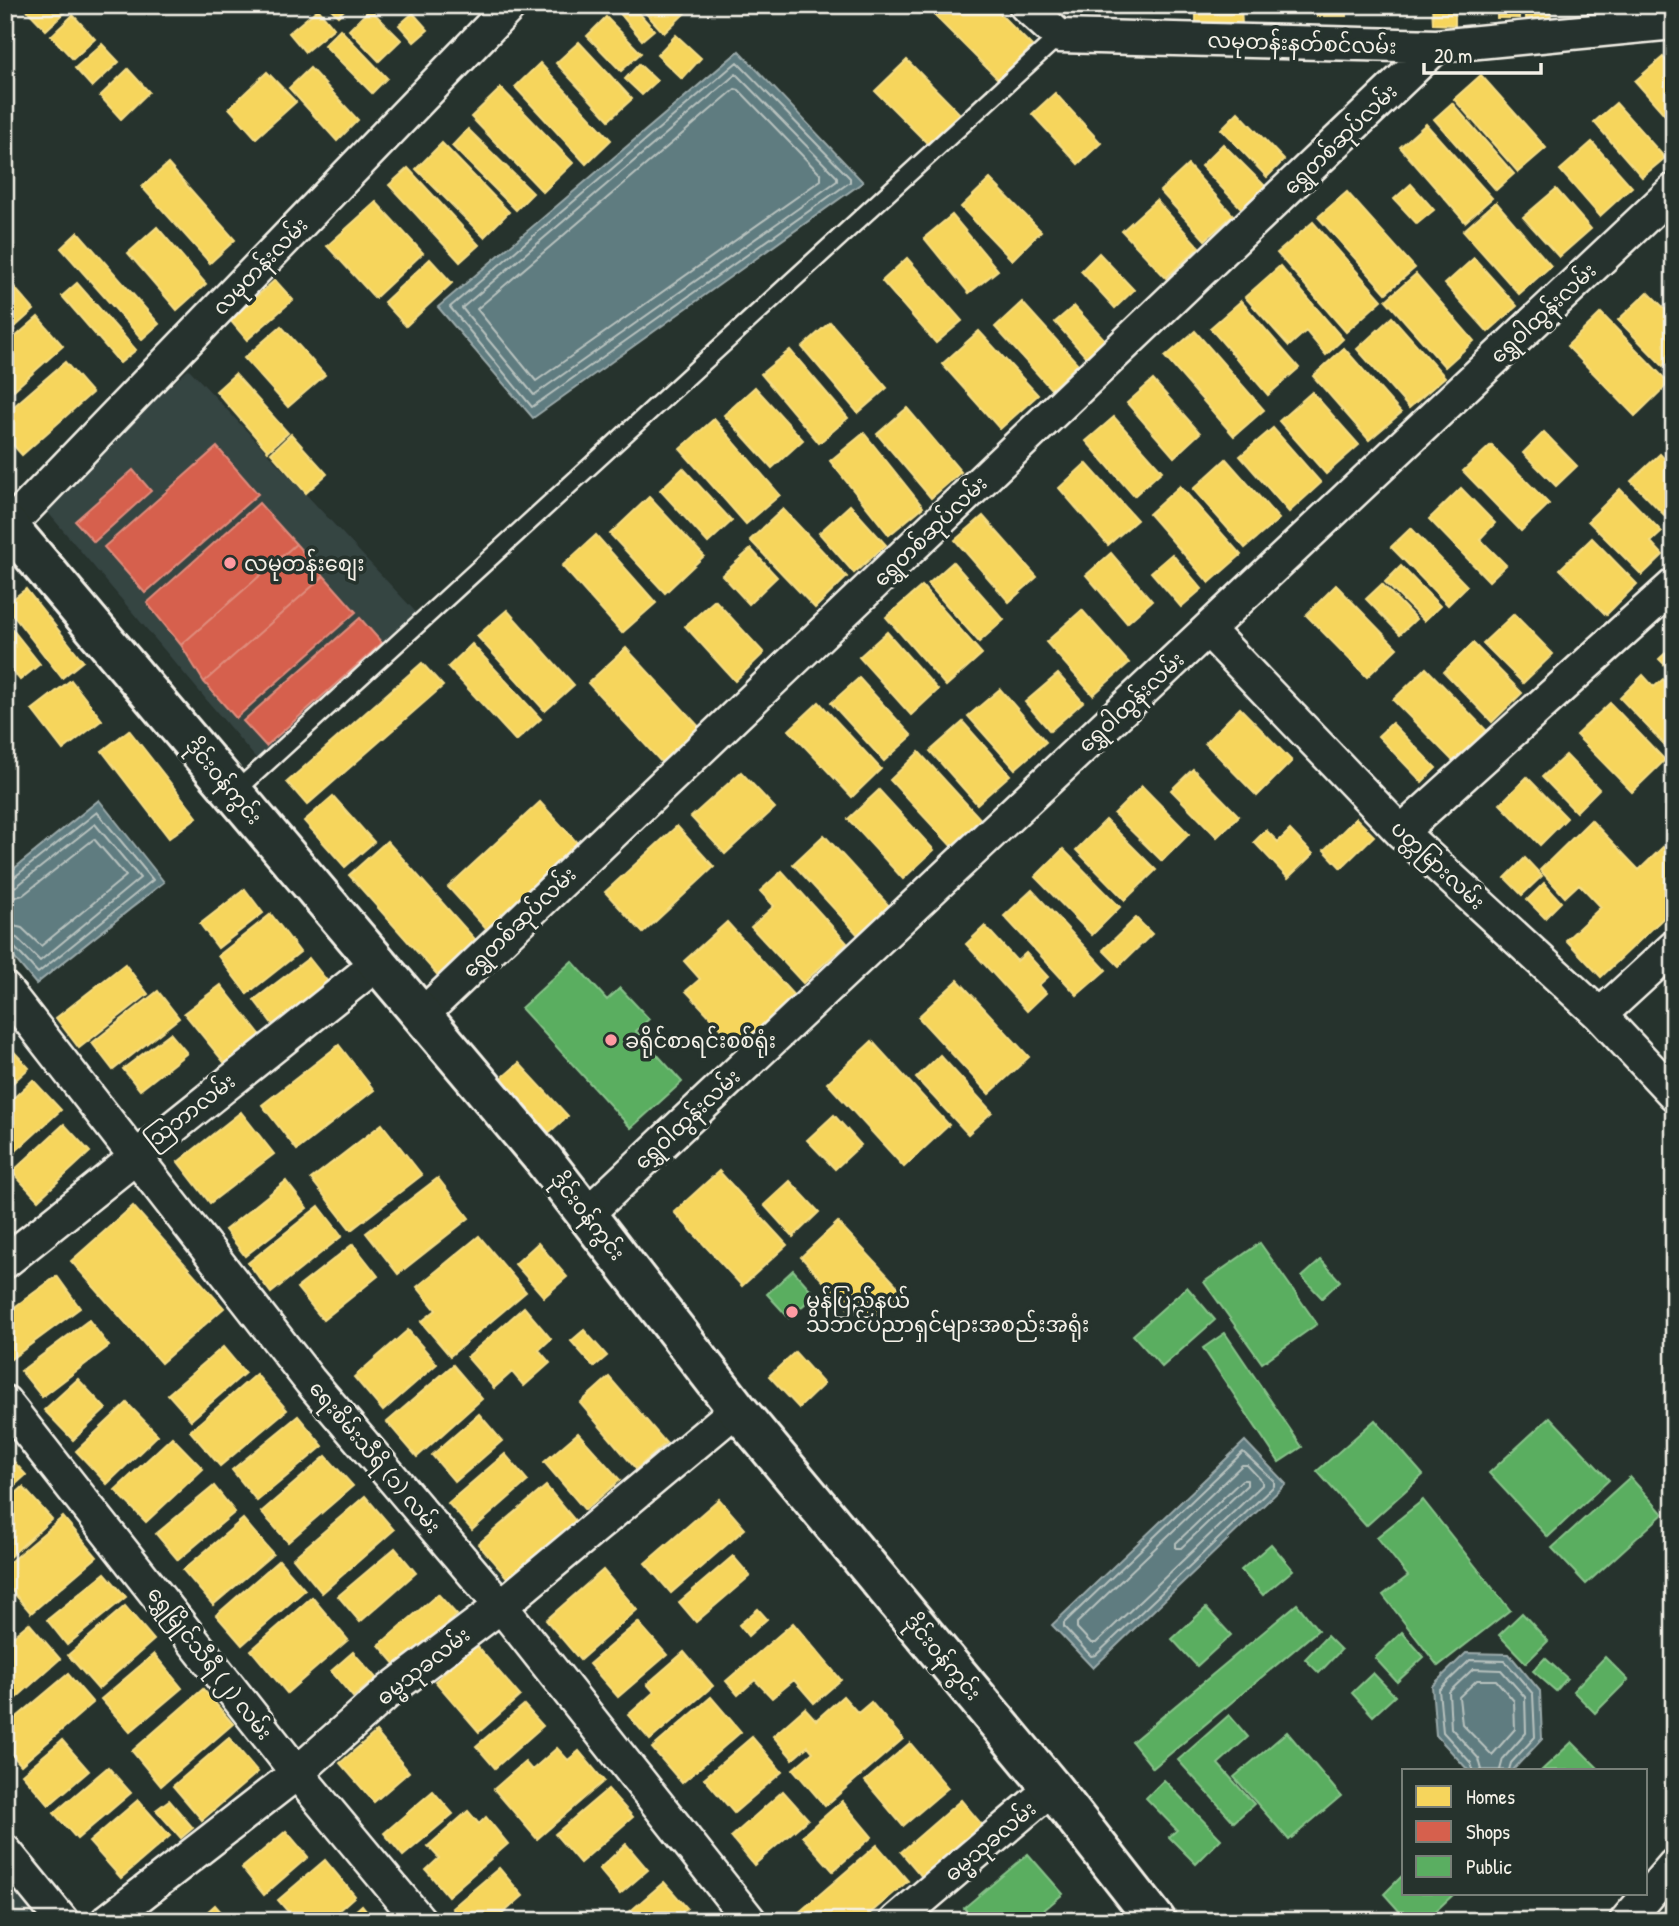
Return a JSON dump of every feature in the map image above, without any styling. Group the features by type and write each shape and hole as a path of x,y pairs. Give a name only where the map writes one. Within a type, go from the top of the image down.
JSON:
{"street":[{"name":"လမုတန်းလမ်း","path":"6,527 511,5"},
{"path":"1025,5 1059,36"},
{"name":"လမုတန်းနတ်စင်လမ်း","path":"1059,36 1437,46 1674,23"},
{"name":"ရွှေတစ်ဆုပ်လမ်း","path":"422,1015 1437,46"},
{"name":"ရွှေဝါထွန်းလမ်း","path":"587,1214 1674,190"},
{"name":"ဒိုင်းဝန်ကွင်း","path":"6,527 422,1015 587,1214 737,1409 1052,1788 1156,1921"},
{"path":"1401,832 1674,585"},
{"name":"ပတ္တမြားလမ်း","path":"1208,630 1401,832 1600,1015 1674,1094"},
{"path":"1600,1015 1674,947"},
{"name":"သြဘာလမ်း","path":"5,1262 377,963"},
{"name":"ရေးစိမ်းသီရိ (၁) လမ်း","path":"5,989 310,1381 501,1606 750,1921"},
{"name":"ရွှေမြိုင်သီရီ (၂) လမ်း","path":"5,1402 297,1773 420,1921"},
{"name":"ဓမ္မသုခလမ်း","path":"107,1921 297,1773 390,1690 501,1606 737,1409"},
{"name":"ဓမ္မသုခလမ်း","path":"896,1921 1052,1788"},
{"path":"5,1851 62,1921"},
{"path":"1626,1921 1674,1865"}],"lane":[{"path":"234,793 1059,36"}],"shaded area":[{"name":"လမုတန်းစျေး","path":"189,369 426,623 266,770 40,503"},
{"path":"5,1859 55,1921 5,1921"}],"water":[{"path":"739,51 863,182 533,418 438,307"},
{"path":"99,800 164,882 36,984 5,947 5,876"},
{"path":"1245,1441 1286,1484 1093,1668 1052,1625"},
{"path":"1466,1653 1509,1654 1540,1691 1542,1739 1514,1769 1467,1769 1436,1735 1432,1686"}],"building: Homes":[{"path":"22,5 73,5 46,30"},
{"path":"327,5 349,5 338,16"},
{"path":"613,5 632,5 654,30 642,40"},
{"path":"638,5 677,5 685,13 664,33"},
{"path":"932,5 991,5 1032,46 999,80 928,9"},
{"path":"1196,5 1241,5 1242,25 1196,25"},
{"path":"1317,5 1347,5 1347,16 1317,16"},
{"path":"1432,5 1455,5 1455,25 1433,24"},
{"path":"1497,5 1519,5 1519,18 1497,18"},
{"path":"1526,5 1550,5 1551,18 1526,18"},
{"path":"318,9 334,28 305,52 289,33"},
{"path":"370,9 401,40 379,61 349,30"},
{"path":"413,13 428,30 414,42 399,25"},
{"path":"73,15 95,39 73,59 51,36"},
{"path":"606,17 641,53 621,71 587,36"},
{"path":"340,29 387,78 372,93 324,45"},
{"path":"676,35 701,58 682,79 657,55"},
{"path":"579,42 632,99 609,120 556,63"},
{"path":"102,44 119,62 92,87 75,68"},
{"path":"1663,57 1674,69 1674,125 1635,81"},
{"path":"907,60 964,118 933,149 875,91"},
{"path":"540,63 611,140 586,164 515,87"},
{"path":"639,64 657,81 642,95 625,79"},
{"path":"310,68 358,120 337,141 289,88"},
{"path":"128,69 149,92 121,119 100,96"},
{"path":"267,72 296,102 256,138 229,108"},
{"path":"1481,75 1546,148 1518,172 1454,99"},
{"path":"501,88 573,163 543,192 471,117"},
{"path":"1055,93 1101,143 1078,164 1032,114"},
{"path":"1452,103 1514,174 1496,190 1434,119"},
{"path":"1616,103 1665,158 1642,177 1594,122"},
{"path":"1238,112 1284,160 1267,177 1221,129"},
{"path":"1426,124 1492,198 1465,222 1400,147"},
{"path":"468,129 533,193 516,210 452,146"},
{"path":"1592,142 1632,187 1600,216 1560,170"},
{"path":"442,143 509,212 484,237 416,169"},
{"path":"1223,144 1266,187 1243,210 1201,166"},
{"path":"168,164 235,240 210,263 142,187"},
{"path":"1188,165 1233,215 1205,240 1160,191"},
{"path":"408,168 479,245 460,262 389,185"},
{"path":"990,179 1041,231 1012,260 961,207"},
{"path":"1411,184 1434,210 1417,224 1394,199"},
{"path":"1556,189 1591,229 1559,257 1523,217"},
{"path":"1347,192 1415,268 1386,293 1318,217"},
{"path":"1156,200 1199,247 1166,278 1122,231"},
{"path":"376,202 423,253 375,298 327,246"},
{"path":"1496,202 1551,266 1519,294 1463,231"},
{"path":"952,215 998,270 969,293 924,238"},
{"path":"1313,222 1382,300 1346,332 1277,253"},
{"path":"157,227 206,284 177,310 128,253"},
{"path":"78,232 159,324 142,339 61,248"},
{"path":"1099,253 1134,290 1115,308 1081,271"},
{"path":"907,258 962,321 936,343 882,281"},
{"path":"1474,258 1517,306 1488,332 1445,284"},
{"path":"430,259 452,283 406,326 384,302"},
{"path":"1280,266 1343,339 1326,355 1306,331 1289,346 1245,297"},
{"path":"1416,274 1474,341 1445,367 1386,300"},
{"path":"7,279 34,310 5,336 5,281"},
{"path":"275,280 293,300 247,340 230,320"},
{"path":"77,283 136,350 120,363 62,296"},
{"path":"1648,292 1674,318 1674,355 1663,366 1618,320"},
{"path":"1241,301 1299,368 1268,395 1210,328"},
{"path":"1022,302 1078,364 1051,389 995,327"},
{"path":"1074,306 1106,341 1087,358 1055,322"},
{"path":"1601,313 1669,383 1635,416 1567,346"},
{"path":"38,317 63,346 5,398 5,346"},
{"path":"1392,317 1445,377 1409,408 1357,349"},
{"path":"830,322 887,388 858,413 802,347"},
{"path":"281,326 325,375 288,407 244,358"},
{"path":"979,331 1038,395 1000,429 942,364"},
{"path":"1195,331 1264,410 1234,436 1165,357"},
{"path":"1344,348 1401,413 1369,440 1313,376"},
{"path":"790,350 848,418 819,443 761,374"},
{"path":"65,362 92,393 22,455 5,436 5,414"},
{"path":"235,374 288,433 268,451 216,391"},
{"path":"1153,380 1200,433 1174,457 1127,403"},
{"path":"755,387 803,440 772,468 724,415"},
{"path":"1312,392 1359,445 1326,474 1279,421"},
{"path":"907,408 961,472 931,498 877,434"},
{"path":"1114,417 1162,471 1134,496 1086,441"},
{"path":"714,419 780,495 746,524 680,449"},
{"path":"1273,428 1321,483 1289,512 1240,456"},
{"path":"1544,432 1577,466 1556,486 1523,453"},
{"path":"1674,432 1674,450 1665,441"},
{"path":"864,433 923,507 889,535 830,461"},
{"path":"291,434 327,474 306,493 271,453"},
{"path":"1491,445 1549,504 1521,531 1463,471"},
{"path":"1660,454 1674,469 1674,525 1631,481"},
{"path":"1226,459 1279,519 1245,548 1193,489"},
{"path":"1086,463 1137,520 1108,545 1059,488"},
{"path":"683,468 732,521 708,543 660,490"},
{"path":"1180,486 1241,555 1209,583 1149,514"},
{"path":"1461,488 1495,523 1480,539 1506,565 1489,581 1429,519"},
{"path":"1620,489 1662,532 1651,542 1663,555 1642,575 1588,521"},
{"path":"649,497 704,556 665,593 610,534"},
{"path":"850,505 886,545 854,573 819,533"},
{"path":"783,509 847,577 815,608 750,540"},
{"path":"983,516 1037,577 1009,602 955,540"},
{"path":"1411,528 1467,586 1448,605 1391,547"},
{"path":"596,535 656,603 622,633 562,566"},
{"path":"1592,538 1637,584 1606,615 1560,569"},
{"path":"751,549 777,577 749,604 722,575"},
{"path":"1111,553 1152,601 1127,623 1086,575"},
{"path":"1172,554 1202,589 1181,607 1151,572"},
{"path":"953,562 1004,620 979,642 928,584"},
{"path":"1401,566 1440,606 1424,621 1385,582"},
{"path":"1382,584 1416,619 1400,634 1366,599"},
{"path":"1336,585 1397,648 1367,677 1306,615"},
{"path":"922,586 982,654 946,686 886,617"},
{"path":"26,589 83,661 62,678 5,605"},
{"path":"715,600 764,653 735,681 685,626"},
{"path":"507,610 574,685 545,711 477,636"},
{"path":"1082,610 1129,663 1093,695 1046,642"},
{"path":"1514,614 1553,654 1523,683 1483,643"},
{"path":"5,620 40,664 20,680 5,661"},
{"path":"887,632 938,690 911,715 859,657"},
{"path":"1473,643 1522,693 1492,722 1444,672"},
{"path":"472,644 541,719 516,741 448,667"},
{"path":"1674,645 1674,674 1659,659"},
{"path":"626,648 703,731 665,766 588,683"},
{"path":"422,663 443,686 307,805 287,782"},
{"path":"1426,668 1486,730 1454,762 1393,700"},
{"path":"1058,674 1083,702 1050,731 1025,702"},
{"path":"1643,675 1654,687 1663,679 1674,689 1674,737 1665,745 1620,698"},
{"path":"859,678 912,736 884,761 831,703"},
{"path":"71,680 102,720 63,750 32,710"},
{"path":"1000,689 1046,742 1015,769 968,716"},
{"path":"819,702 881,769 852,797 789,730"},
{"path":"1610,703 1665,760 1632,792 1576,735"},
{"path":"1240,708 1292,761 1257,796 1205,743"},
{"path":"963,722 1010,775 977,804 930,751"},
{"path":"1392,723 1436,768 1422,782 1378,736"},
{"path":"129,730 197,817 169,838 102,751"},
{"path":"919,752 984,823 955,850 890,780"},
{"path":"1566,755 1599,789 1576,812 1542,777"},
{"path":"1193,769 1239,816 1217,837 1171,790"},
{"path":"741,772 775,808 725,854 691,817"},
{"path":"1527,777 1567,818 1540,845 1500,804"},
{"path":"1142,786 1189,834 1162,861 1114,814"},
{"path":"879,790 934,850 903,879 848,819"},
{"path":"333,796 374,842 345,867 304,821"},
{"path":"540,802 580,846 488,931 448,887"},
{"path":"1356,818 1374,836 1341,868 1324,850"},
{"path":"1106,820 1156,870 1125,900 1076,850"},
{"path":"1591,820 1639,870 1663,847 1674,858 1674,908 1601,977 1566,940 1601,907 1579,884 1565,897 1540,870"},
{"path":"677,826 714,867 643,933 605,892"},
{"path":"1266,830 1278,842 1290,830 1313,854 1288,878 1254,842"},
{"path":"824,835 891,908 860,937 793,864"},
{"path":"387,841 481,946 442,980 349,875"},
{"path":"1063,849 1120,907 1092,935 1035,877"},
{"path":"1525,858 1542,876 1522,895 1505,878"},
{"path":"782,871 847,943 803,983 751,927 774,906 760,891"},
{"path":"1544,883 1561,902 1545,918 1527,900"},
{"path":"245,889 263,913 218,948 200,924"},
{"path":"1032,890 1106,970 1077,995 1004,916"},
{"path":"271,914 300,952 247,994 218,956"},
{"path":"1136,918 1152,934 1119,966 1103,950"},
{"path":"727,922 797,999 741,1050 686,991 700,979 684,961"},
{"path":"985,926 1017,961 1026,953 1048,977 1039,985 1046,993 1027,1011 966,944"},
{"path":"309,958 332,987 277,1030 254,1000"},
{"path":"125,964 148,994 79,1048 56,1018"},
{"path":"958,980 1029,1057 989,1094 918,1017"},
{"path":"221,985 263,1038 227,1066 184,1013"},
{"path":"158,991 179,1018 113,1070 92,1043"},
{"path":"170,1033 187,1053 140,1090 123,1069"},
{"path":"872,1041 949,1125 904,1167 827,1083"},
{"path":"5,1042 29,1068 5,1090"},
{"path":"339,1045 374,1090 297,1150 262,1105"},
{"path":"940,1055 992,1112 968,1134 916,1078"},
{"path":"519,1063 568,1116 546,1135 497,1082"},
{"path":"33,1080 61,1110 5,1161 5,1106"},
{"path":"241,1112 274,1154 210,1203 178,1162"},
{"path":"834,1115 861,1145 835,1169 807,1140"},
{"path":"64,1124 90,1152 38,1200 12,1172"},
{"path":"382,1124 422,1175 351,1230 311,1179"},
{"path":"719,1171 787,1245 742,1286 674,1212"},
{"path":"438,1178 469,1218 398,1274 366,1233"},
{"path":"286,1181 307,1208 245,1256 225,1230"},
{"path":"790,1181 819,1212 793,1237 764,1205"},
{"path":"133,1206 224,1308 161,1363 71,1261"},
{"path":"319,1206 342,1236 271,1293 248,1263"},
{"path":"5,1211 13,1219 5,1226"},
{"path":"838,1222 902,1291 864,1326 801,1257"},
{"path":"479,1236 526,1292 450,1356 421,1322 436,1310 417,1287"},
{"path":"538,1243 567,1277 544,1297 515,1264"},
{"path":"353,1244 378,1276 323,1320 297,1288"},
{"path":"57,1276 80,1308 11,1359 5,1351 5,1314"},
{"path":"524,1307 551,1339 539,1350 550,1363 524,1386 512,1372 494,1388 467,1357"},
{"path":"89,1320 109,1346 42,1397 21,1371"},
{"path":"408,1330 437,1364 383,1411 354,1377"},
{"path":"584,1330 607,1356 594,1367 571,1341"},
{"path":"223,1347 245,1373 191,1420 168,1394"},
{"path":"795,1352 824,1384 799,1408 769,1376"},
{"path":"453,1365 482,1399 417,1457 387,1422"},
{"path":"256,1374 287,1410 220,1466 190,1431"},
{"path":"609,1377 666,1443 636,1469 580,1403"},
{"path":"78,1379 106,1409 73,1440 44,1410"},
{"path":"127,1403 158,1435 107,1484 76,1451"},
{"path":"479,1414 502,1441 455,1482 432,1455"},
{"path":"298,1416 323,1446 257,1501 232,1470"},
{"path":"578,1433 620,1480 585,1510 544,1462"},
{"path":"172,1437 203,1469 146,1522 115,1490"},
{"path":"5,1452 26,1475 5,1494"},
{"path":"505,1454 528,1481 472,1530 448,1503"},
{"path":"326,1456 353,1486 288,1542 261,1512"},
{"path":"214,1486 235,1512 178,1560 156,1534"},
{"path":"546,1486 577,1523 510,1581 478,1544"},
{"path":"23,1487 52,1519 5,1561 5,1503"},
{"path":"365,1496 394,1530 322,1593 293,1558"},
{"path":"719,1499 745,1529 671,1593 645,1563"},
{"path":"63,1517 97,1557 31,1613 5,1583 5,1566"},
{"path":"243,1519 273,1554 213,1605 183,1570"},
{"path":"395,1548 416,1573 360,1622 338,1596"},
{"path":"733,1556 750,1576 696,1622 679,1602"},
{"path":"279,1560 305,1590 242,1645 216,1615"},
{"path":"603,1570 637,1610 580,1660 546,1620"},
{"path":"105,1573 126,1597 67,1645 47,1620"},
{"path":"438,1594 457,1615 397,1666 379,1645"},
{"path":"312,1597 348,1640 287,1693 251,1650"},
{"path":"125,1606 154,1640 98,1689 68,1655"},
{"path":"758,1609 767,1619 748,1636 739,1625"},
{"path":"638,1622 667,1655 618,1697 589,1664"},
{"path":"29,1623 60,1659 5,1708 5,1643"},
{"path":"793,1623 841,1680 814,1703 794,1680 772,1698 755,1680 738,1695 726,1681"},
{"path":"476,1645 520,1696 479,1732 435,1681"},
{"path":"353,1652 376,1678 353,1697 331,1671"},
{"path":"684,1652 713,1686 650,1740 628,1715 654,1692 647,1684"},
{"path":"154,1654 182,1688 130,1732 101,1699"},
{"path":"68,1674 93,1703 21,1765 5,1747 5,1727"},
{"path":"203,1689 233,1724 161,1786 132,1751"},
{"path":"843,1696 858,1713 871,1702 903,1739 825,1806 793,1769 813,1752 808,1746 793,1759 773,1736 805,1708 816,1720"},
{"path":"711,1697 741,1732 682,1783 652,1748"},
{"path":"524,1705 543,1726 495,1768 476,1746"},
{"path":"376,1732 409,1772 374,1802 340,1763"},
{"path":"752,1737 782,1772 734,1813 704,1778"},
{"path":"229,1738 258,1772 202,1820 173,1786"},
{"path":"62,1740 89,1771 49,1805 22,1774"},
{"path":"910,1743 948,1788 903,1826 865,1781"},
{"path":"557,1748 568,1760 579,1751 604,1781 537,1839 494,1789 525,1762 532,1770"},
{"path":"108,1767 131,1793 77,1839 54,1813"},
{"path":"608,1789 633,1817 580,1863 555,1834"},
{"path":"433,1791 453,1814 403,1856 384,1833"},
{"path":"783,1791 808,1819 754,1865 731,1837"},
{"path":"138,1800 170,1836 121,1878 89,1842"},
{"path":"169,1800 193,1828 181,1838 156,1810"},
{"path":"961,1800 983,1826 923,1878 901,1852"},
{"path":"842,1801 872,1837 833,1871 802,1836"},
{"path":"468,1811 479,1824 486,1817 508,1844 448,1896 426,1870 439,1858 428,1846"},
{"path":"286,1831 308,1857 264,1895 242,1868"},
{"path":"626,1844 648,1870 620,1894 599,1869"},
{"path":"877,1845 908,1881 861,1921 789,1921"},
{"path":"325,1860 355,1896 327,1921 296,1921 278,1900"},
{"path":"499,1868 523,1896 494,1921 463,1921 452,1908"},
{"path":"664,1882 687,1908 672,1921 619,1921"},
{"path":"215,1905 229,1921 197,1921"},
{"path":"362,1905 375,1921 344,1921"}],"building: Shops":[{"path":"217,447 258,494 145,593 104,547"},
{"path":"133,470 151,491 94,542 75,521"},
{"path":"259,503 296,544 181,645 147,603"},
{"path":"296,544 324,576 204,682 181,645"},
{"path":"324,576 356,612 236,718 204,682"},
{"path":"360,618 382,643 266,746 243,721"}],"building: Public":[{"path":"572,961 607,1000 620,988 649,1019 636,1031 682,1082 631,1128 521,1008"},
{"path":"1260,1243 1317,1324 1262,1363 1204,1282"},
{"path":"1321,1260 1340,1281 1322,1298 1302,1277"},
{"path":"793,1270 815,1295 789,1318 767,1294"},
{"path":"1187,1287 1215,1320 1162,1367 1133,1335"},
{"path":"1225,1333 1302,1447 1279,1462 1203,1348"},
{"path":"1550,1417 1609,1480 1548,1537 1489,1473"},
{"path":"1375,1420 1423,1475 1366,1526 1317,1471"},
{"path":"1630,1477 1663,1514 1586,1584 1552,1548"},
{"path":"1423,1500 1510,1610 1438,1666 1383,1595 1408,1576 1377,1537"},
{"path":"1271,1544 1293,1570 1263,1595 1241,1570"},
{"path":"1297,1604 1318,1630 1153,1768 1132,1742"},
{"path":"1206,1608 1231,1635 1197,1666 1172,1639"},
{"path":"1522,1613 1548,1641 1526,1663 1499,1635"},
{"path":"1402,1632 1424,1657 1397,1682 1375,1658"},
{"path":"1327,1636 1341,1650 1319,1673 1305,1659"},
{"path":"1605,1657 1628,1680 1595,1713 1573,1691"},
{"path":"1545,1658 1567,1678 1556,1691 1533,1671"},
{"path":"1373,1673 1395,1696 1373,1716 1352,1693"},
{"path":"1229,1715 1248,1737 1218,1764 1254,1804 1234,1822 1178,1760"},
{"path":"1287,1732 1341,1796 1289,1840 1234,1777"},
{"path":"1572,1742 1599,1769 1543,1769"},
{"path":"1164,1780 1221,1839 1196,1864 1169,1837 1177,1830 1146,1798"},
{"path":"1028,1854 1063,1894 1031,1921 976,1921 964,1908"},
{"path":"1402,1876 1402,1895 1453,1895 1425,1921 1408,1921 1384,1894"}],"place":[{"name":"လမုတန်းစျေး","path":"230,563"},
{"name":"ခရိုင်စာရင်းစစ်ရုံး","path":"611,1040"},
{"name":"မွန်ပြည်နယ် သဘင်ပညာရှင်များအစည်းအရုံး","path":"792,1312"}]}
